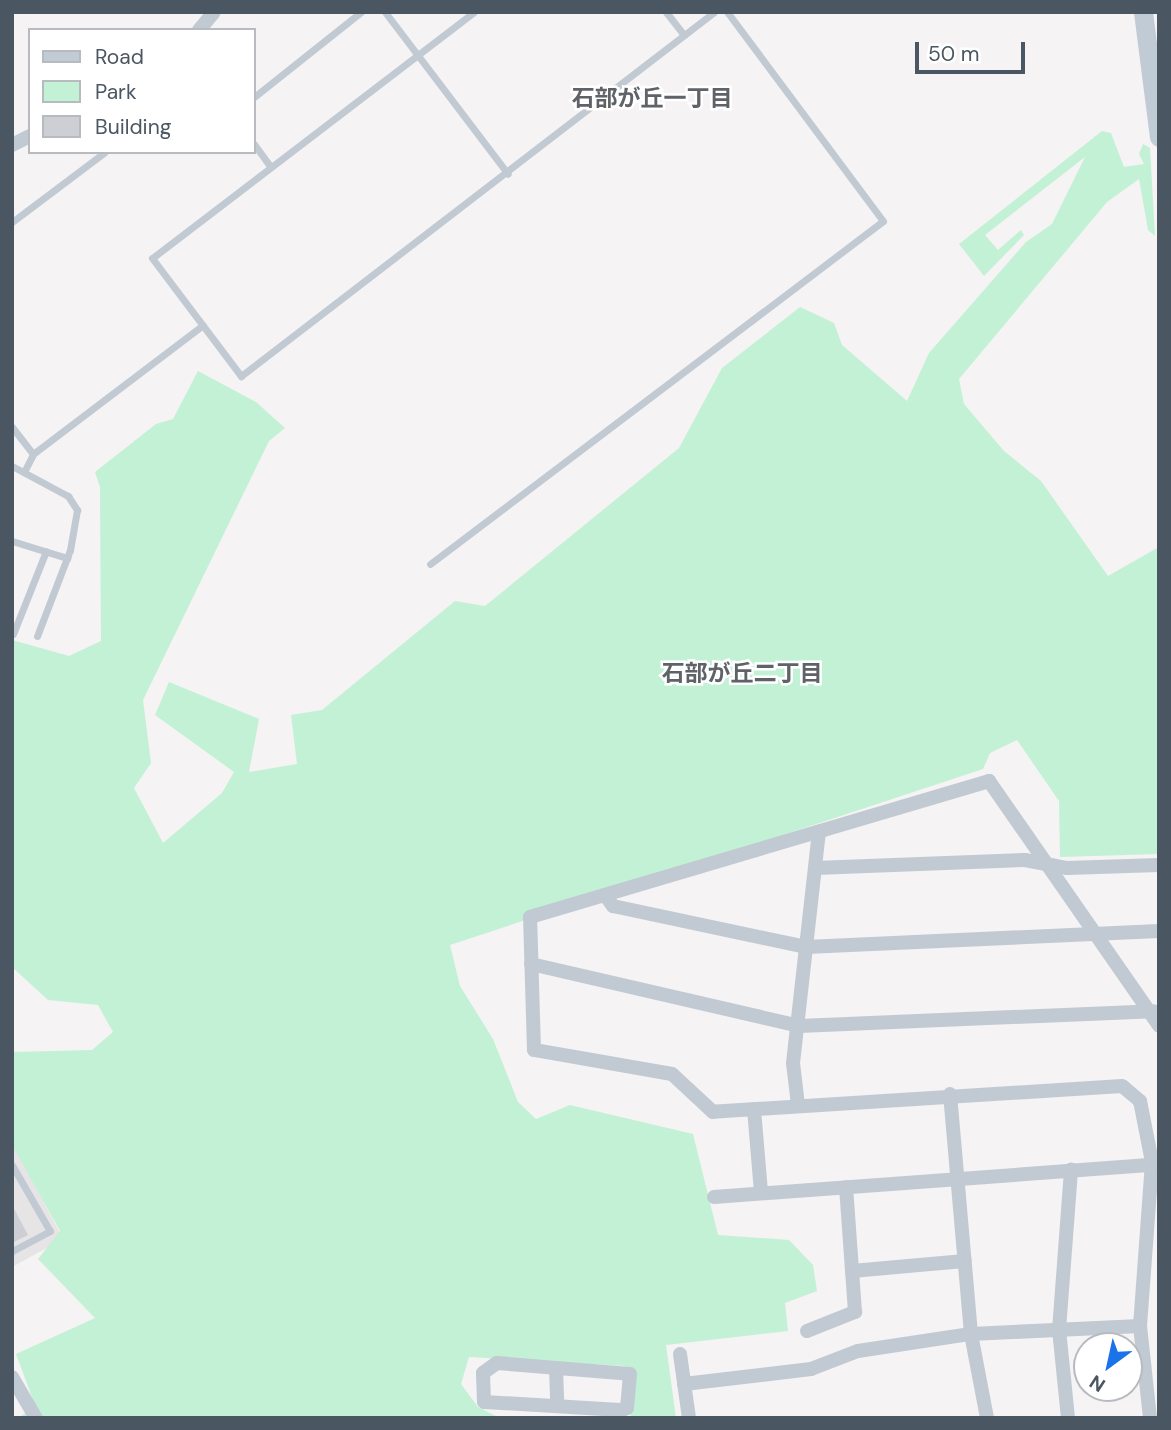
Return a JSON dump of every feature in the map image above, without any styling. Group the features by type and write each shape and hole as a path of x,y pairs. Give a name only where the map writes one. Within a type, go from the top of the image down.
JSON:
{"street":[{"path":"201,28 214,12"},
{"path":"1143,12 1159,137"},
{"path":"12,145 28,137"},
{"path":"1150,1418 1140,1326 1155,1163 1140,1101 1122,1086 950,1094 713,1112 671,1074 534,1050 530,917 989,781 1095,934 1153,1011 1159,1026"},
{"path":"798,1105 793,1063 818,831"},
{"path":"815,868 1159,865"},
{"path":"605,895 613,906 806,947 1159,931"},
{"path":"531,964 799,1026 1153,1011"},
{"path":"950,1094 971,1334 987,1418"},
{"path":"754,1109 761,1193"},
{"path":"714,1197 1155,1163"},
{"path":"1068,1418 1059,1330 1071,1169"},
{"path":"807,1331 855,1312 846,1186"},
{"path":"852,1271 965,1261"},
{"path":"684,1384 811,1369 858,1351 971,1334 1140,1326"},
{"path":"680,1354 689,1418"},
{"path":"497,1363 556,1368 630,1374 627,1408 620,1414 581,1413 556,1406 484,1402 483,1373 497,1363"},
{"path":"556,1368 556,1406"},
{"path":"12,1377 36,1418"}],"lane":[{"path":"256,95 361,12"},
{"path":"385,12 508,174"},
{"path":"474,12 152,258 241,376 508,174 713,12"},
{"path":"666,12 684,35"},
{"path":"430,564 883,221 727,12"},
{"path":"256,147 270,166"},
{"path":"12,222 102,154"},
{"path":"24,472 33,454 203,325"},
{"path":"12,427 33,454"},
{"path":"12,466 68,496 77,510 67,558 37,636"},
{"path":"13,543 67,558"},
{"path":"12,634 46,551"},
{"path":"12,1165 50,1231 12,1251"}],"shaded area":[{"path":"12,1141 63,1239 12,1267"}],"green space":[{"path":"1102,131 1111,133 1124,167 1144,164 1139,154 1143,144 1150,148 1155,236 1148,230 1139,179 1107,202 959,379 964,404 1004,451 1041,481 1108,576 1159,547 1159,854 1060,857 1059,801 1017,740 990,753 983,769 450,945 460,986 493,1039 518,1102 536,1119 570,1105 693,1134 718,1235 789,1240 813,1265 817,1291 785,1303 788,1331 666,1345 676,1418 631,1418 625,1366 469,1357 461,1384 478,1407 500,1418 19,1418 35,1405 16,1354 95,1318 38,1259 60,1231 12,1145 12,1052 92,1050 113,1032 98,1005 48,1000 12,967 12,640 69,656 101,641 100,487 95,472 156,424 173,419 198,371 256,402 285,428 269,441 143,700 151,763 134,788 163,843 222,793 234,772 155,715 169,682 259,719 249,772 297,764 291,715 322,710 455,601 485,606 679,448 722,368 800,307 834,323 842,345 907,401 929,353 1026,242 1052,224 1085,157 985,235 998,250 1021,230 1024,235 984,276 959,244"}],"building":[{"path":"12,1205 28,1235 12,1243"}],"district":[{"name":"石部が丘一丁目","path":"652,98"},
{"name":"石部が丘二丁目","path":"742,673"}]}
